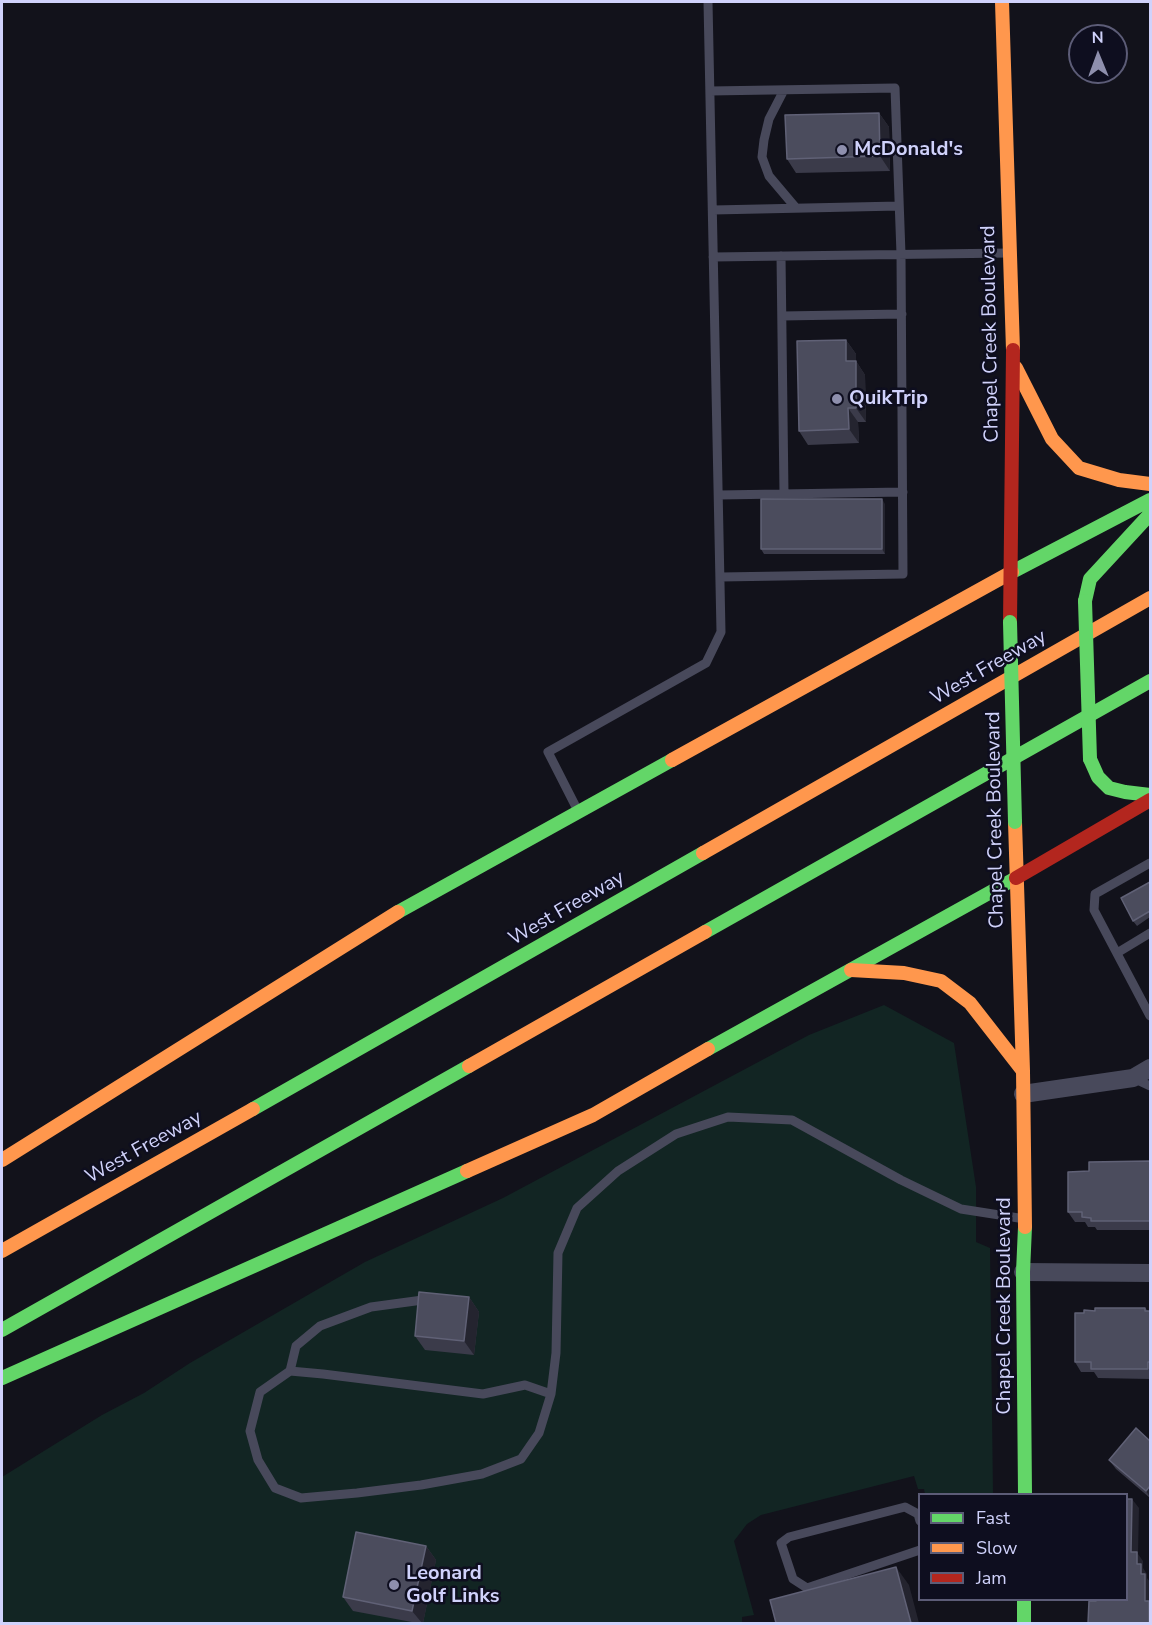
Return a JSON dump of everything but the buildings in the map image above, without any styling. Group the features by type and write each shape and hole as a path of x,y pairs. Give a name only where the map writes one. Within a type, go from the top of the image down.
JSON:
{"main road":[{"name":"Chapel Creek Boulevard","path":"1002,2 1013,363 1011,622 1016,878 1023,1071 1025,1493"},
{"path":"1013,363 1052,439 1079,468 1119,480 1150,484"},
{"path":"2,1160 388,917 1012,572 1150,500"},
{"path":"1150,514 1090,579 1085,601 1090,759 1098,777 1109,788 1150,797"},
{"name":"West Freeway","path":"2,1251 1150,598"},
{"path":"2,1330 1150,681"},
{"path":"2,1378 593,1115 1016,878 1150,797"},
{"path":"851,970 904,973 941,981 970,1003 1023,1071"},
{"path":"1024,1601 1024,1623"}],"street":[{"path":"1023,1094 1133,1078 1150,1068"},
{"path":"1023,1272 1150,1273"}],"lane":[{"path":"578,812 548,752 706,663 721,632 708,2"},
{"path":"710,91 895,88 901,254 903,574 721,578"},
{"path":"784,90 769,119 762,157 769,176 796,208"},
{"path":"713,210 899,206"},
{"path":"714,257 1010,252"},
{"path":"781,256 784,494"},
{"path":"782,316 902,314"},
{"path":"719,495 903,492"},
{"path":"1150,863 1095,894 1094,910 1150,1016"},
{"path":"1117,953 1150,933"},
{"path":"1133,1078 1150,1086"},
{"path":"551,1394 525,1385 483,1394 290,1371 260,1392 250,1431 258,1460 275,1488 301,1498 357,1494 452,1480 482,1474 521,1459 539,1433 551,1394 556,1353 558,1253 577,1208 618,1171 676,1134 728,1117 792,1120 901,1180 961,1209 1025,1219"},
{"path":"290,1371 296,1346 320,1326 371,1307 442,1297"},
{"path":"918,1514 905,1507 789,1537 781,1544 793,1579 807,1588 918,1551"}],"green space":[{"name":"Leonard Golf Links","path":"884,1005 954,1043 976,1187 976,1242 990,1248 993,1493 925,1493 924,1489 918,1489 914,1476 761,1515 747,1524 734,1541 754,1615 742,1617 742,1623 2,1623 2,1477 102,1415 144,1393 190,1363 365,1262 503,1198 809,1035"}],"traffic: fast":[{"path":"1012,572 1150,500"},
{"path":"1085,601 1090,579 1150,514"},
{"path":"1085,601 1090,759"},
{"path":"1010,622 1015,822"},
{"path":"705,932 1150,681"},
{"path":"1090,759 1098,777 1109,788 1150,795"},
{"path":"398,912 672,760"},
{"path":"253,1109 703,853"},
{"path":"708,1049 1016,878"},
{"path":"2,1330 469,1066"},
{"path":"2,1378 467,1171"},
{"path":"1025,1227 1023,1272 1025,1493"},
{"path":"1024,1601 1024,1624"}],"traffic: slow":[{"path":"1002,2 1013,350"},
{"path":"1016,368 1052,439 1079,468 1119,480 1150,484"},
{"path":"672,760 1012,572"},
{"path":"703,853 1150,598"},
{"path":"1015,822 1023,1071 1025,1227"},
{"path":"2,1160 398,912"},
{"path":"469,1066 705,932"},
{"path":"851,970 904,973 941,981 970,1003 1023,1071"},
{"path":"467,1171 593,1115 708,1049"},
{"path":"2,1251 253,1109"}],"traffic: jam":[{"path":"1010,622 1013,350"},
{"path":"1016,878 1150,800"}],"place":[{"name":"McDonald's","path":"842,150"},
{"name":"QuikTrip","path":"837,399"},
{"name":"Leonard Golf Links","path":"394,1585"}]}
